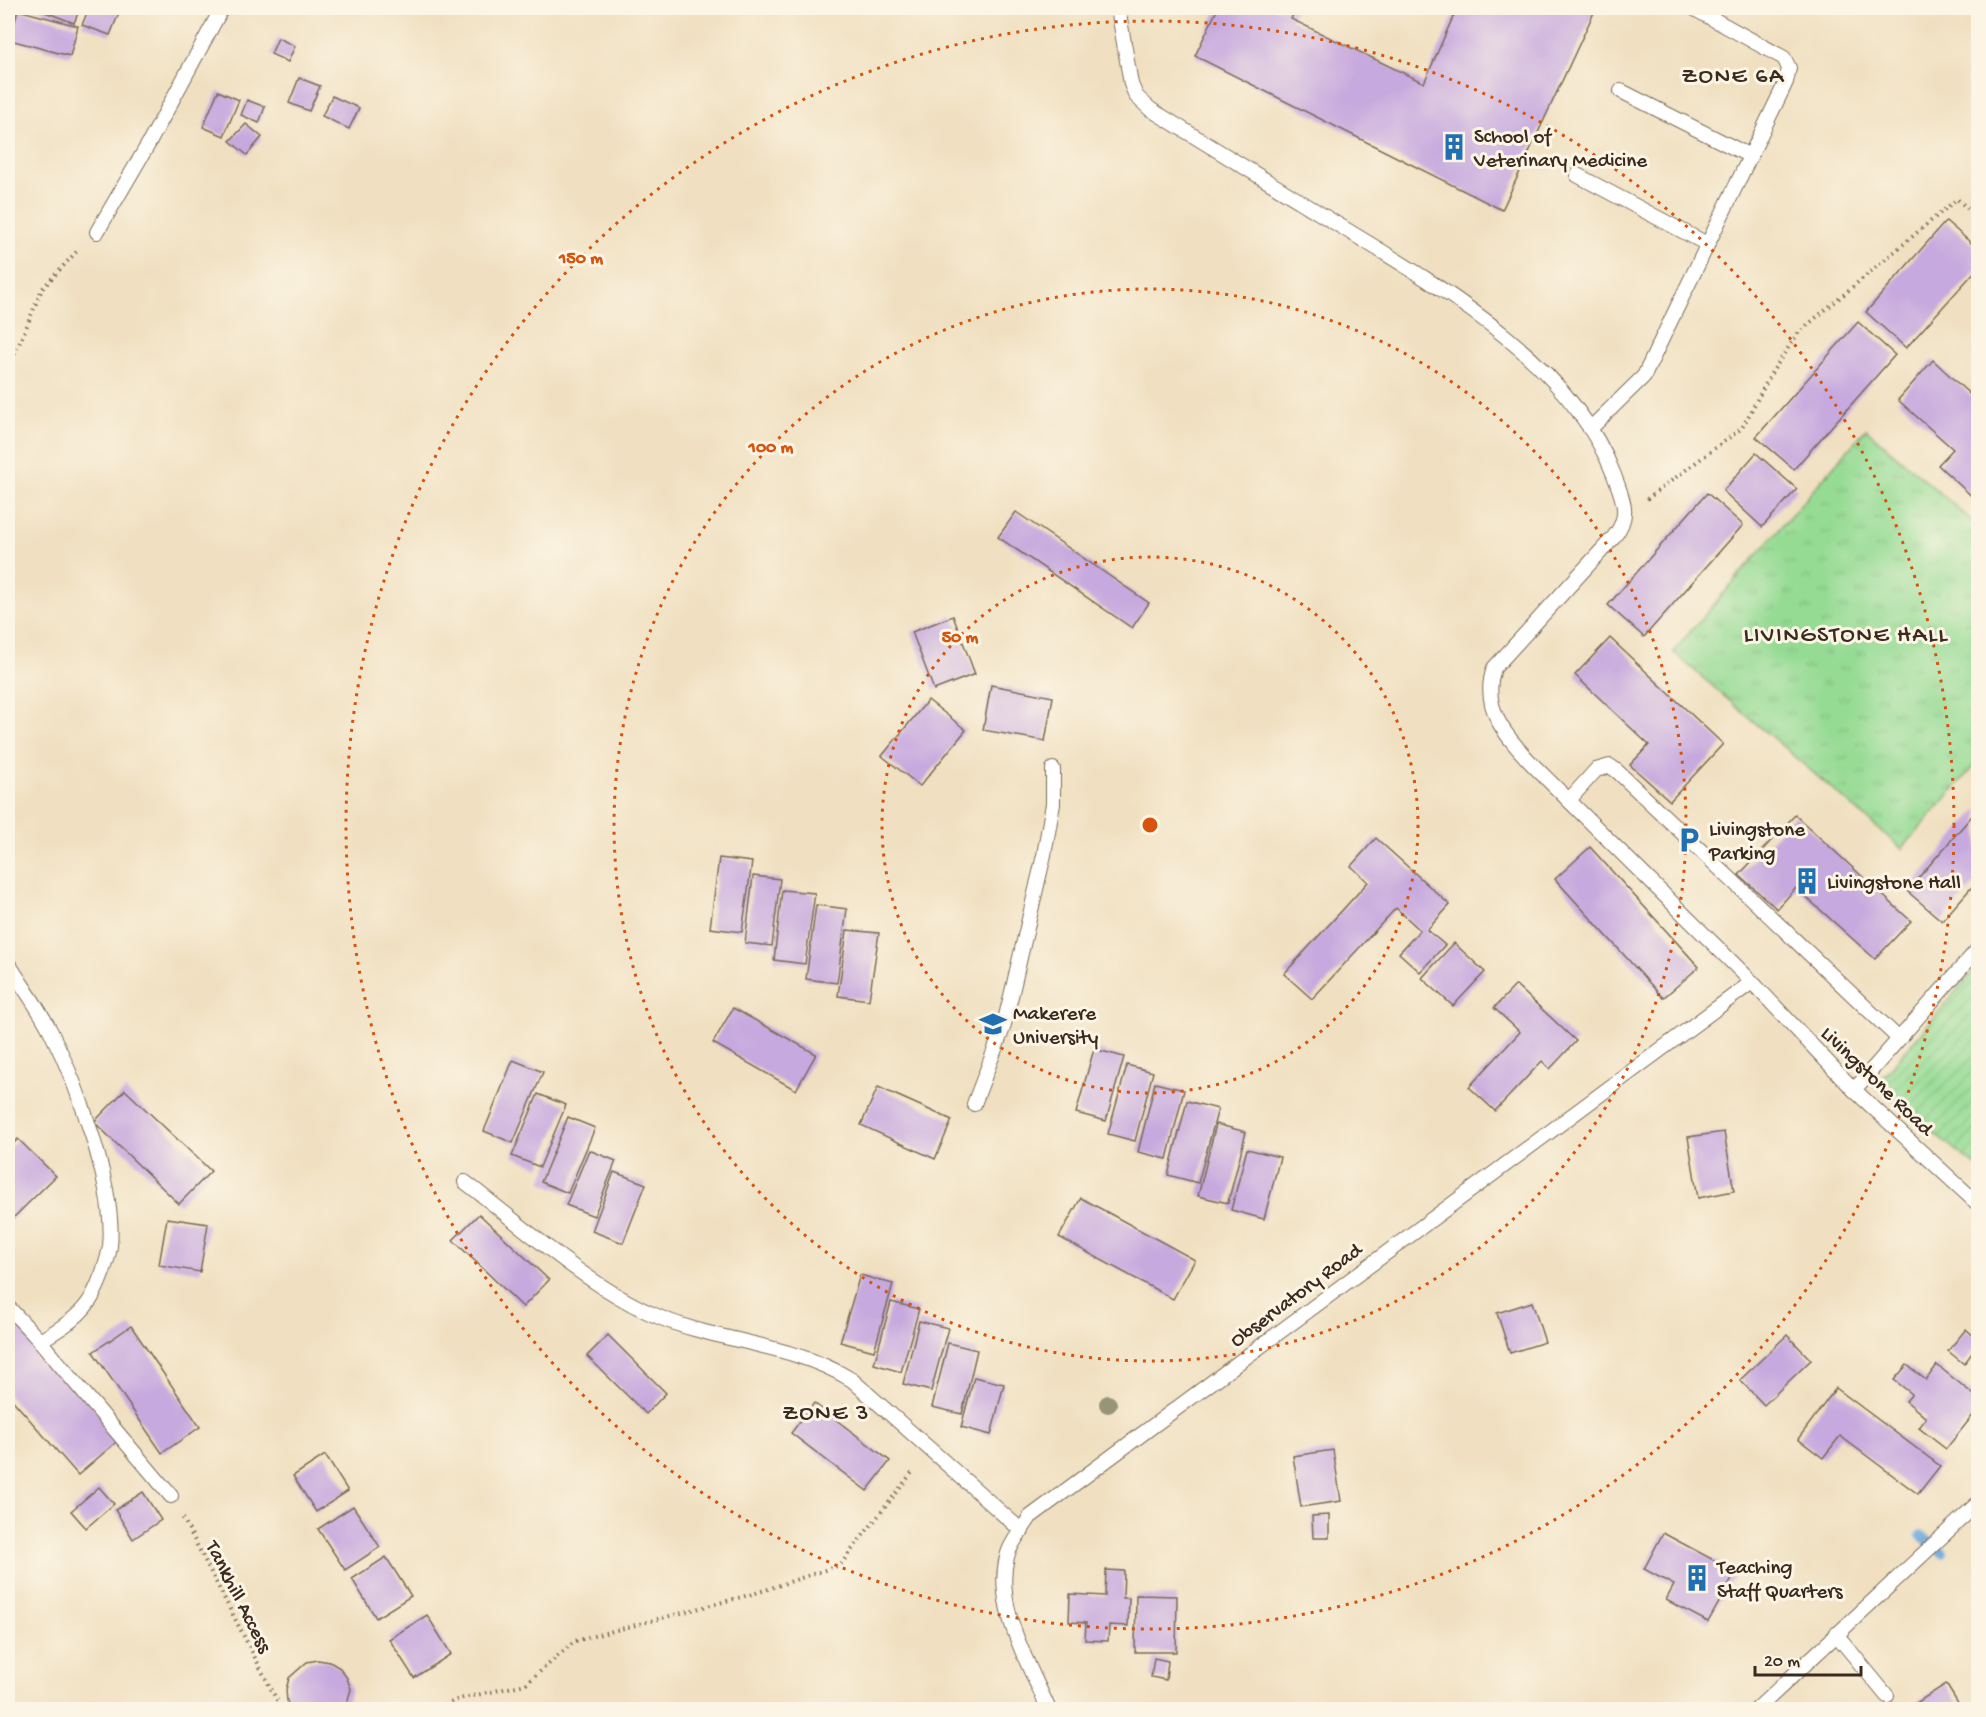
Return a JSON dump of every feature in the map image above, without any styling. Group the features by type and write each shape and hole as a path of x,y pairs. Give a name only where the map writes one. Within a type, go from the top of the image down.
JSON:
{"lane":[{"path":"97,232 149,143 222,8"},
{"path":"1118,8 1131,84 1136,96 1150,109 1389,256 1490,324 1550,376 1590,429 1610,466 1622,499 1625,516"},
{"path":"1590,429 1644,376 1786,82 1789,68 1784,58 1776,51 1693,8"},
{"path":"1621,91 1750,156"},
{"path":"1577,175 1707,244"},
{"name":"Livingstone Road","path":"1625,516 1624,524 1613,538 1502,657 1490,678 1491,708 1504,732 1516,747 1752,982 1854,1090 1978,1204"},
{"path":"1569,800 1596,770 1610,766 1617,771 1899,1040"},
{"path":"974,1104 1003,1028 1012,992 1044,855 1053,804 1053,769"},
{"path":"1854,1090 1978,949"},
{"path":"8,963 51,1032 84,1111 98,1154 110,1224 110,1248 91,1298 72,1320 40,1341"},
{"name":"Observatory Road","path":"1049,1710 1013,1624 1004,1588 1007,1555 1030,1517 1752,982"},
{"path":"465,1182 617,1296 652,1314 689,1327 799,1354 827,1364 852,1380 1022,1531"},
{"path":"8,1307 40,1341 171,1496"},
{"path":"1756,1710 1978,1503"},
{"path":"1836,1634 1887,1696"}],"path":[{"path":"1625,516 1742,428 1772,372 1799,332 1957,199 1978,218"},
{"path":"8,370 42,290 97,232"},
{"path":"434,1710 459,1699 526,1684 575,1641 753,1594 840,1565 930,1449"},
{"name":"Tankhill Access","path":"171,1496 282,1710"}],"green space":[{"path":"1866,429 1978,526 1978,761 1902,849 1673,652"},
{"path":"1978,966 1978,1168 1875,1086"}],"building":[{"path":"35,8 80,8 74,23"},
{"path":"89,8 121,8 110,35 82,25"},
{"name":"School of Veterinary Medicine","path":"1218,8 1296,8 1291,19 1424,83 1457,8 1596,8 1502,210 1195,56"},
{"path":"18,10 78,26 70,56 10,40"},
{"path":"278,38 295,46 288,62 271,54"},
{"path":"299,78 320,86 309,111 289,103"},
{"path":"218,91 239,100 224,136 203,127"},
{"path":"332,96 359,108 349,129 322,116"},
{"path":"247,100 265,107 259,123 241,115"},
{"path":"246,124 262,137 247,155 230,141"},
{"path":"1946,221 1978,249 1978,268 1906,348 1866,312"},
{"path":"1858,322 1895,355 1794,469 1756,437"},
{"path":"1933,360 1978,402 1978,502 1938,465 1953,449 1898,400"},
{"path":"1756,453 1797,489 1762,527 1723,491"},
{"name":"Livingstone Hall","path":"1707,493 1743,525 1644,637 1608,605"},
{"path":"1016,512 1149,603 1132,628 998,537"},
{"path":"953,616 975,674 934,690 912,632"},
{"path":"1610,638 1723,744 1670,801 1630,765 1649,745 1575,675"},
{"path":"991,685 1053,697 1045,741 983,730"},
{"path":"928,700 966,730 920,786 882,756"},
{"name":"Livingstone Hall","path":"1978,809 1978,880 1942,921 1907,891"},
{"name":"Livingstone Hall","path":"1795,815 1911,921 1875,959 1796,888 1777,909 1739,875"},
{"path":"1376,838 1450,905 1427,930 1445,945 1420,972 1399,953 1420,930 1396,908 1312,999 1284,974 1368,882 1351,866"},
{"path":"1590,847 1699,967 1663,998 1555,879"},
{"path":"719,858 752,862 742,932 710,928"},
{"path":"753,876 780,879 772,946 745,943"},
{"path":"782,890 815,893 805,964 774,960"},
{"path":"816,905 847,909 837,983 806,979"},
{"path":"847,930 879,933 869,1000 838,996"},
{"path":"1454,943 1485,972 1453,1006 1422,978"},
{"path":"1516,985 1576,1041 1550,1069 1542,1061 1495,1111 1469,1087 1520,1032 1494,1008"},
{"path":"733,1008 816,1054 796,1090 713,1043"},
{"path":"1094,1049 1124,1057 1106,1121 1076,1113"},
{"path":"513,1060 543,1072 513,1143 484,1131"},
{"path":"1127,1065 1153,1072 1135,1141 1108,1134"},
{"path":"1155,1083 1184,1090 1167,1159 1138,1152"},
{"path":"878,1087 952,1120 935,1159 861,1125"},
{"path":"125,1090 211,1171 179,1204 94,1122"},
{"path":"538,1094 566,1105 540,1167 512,1156"},
{"path":"1187,1101 1218,1109 1198,1183 1168,1175"},
{"path":"568,1117 595,1128 568,1193 541,1182"},
{"path":"1216,1124 1246,1132 1228,1203 1198,1196"},
{"path":"1724,1132 1734,1191 1698,1198 1688,1137"},
{"path":"18,1139 56,1176 8,1223 8,1149"},
{"path":"1247,1149 1280,1157 1264,1219 1231,1210"},
{"path":"589,1150 616,1161 594,1216 566,1205"},
{"path":"614,1172 646,1184 623,1243 592,1231"},
{"path":"1081,1198 1195,1260 1173,1299 1059,1237"},
{"path":"479,1214 549,1280 523,1307 453,1240"},
{"path":"167,1218 208,1224 200,1272 159,1265"},
{"path":"860,1275 893,1284 874,1351 840,1342"},
{"path":"891,1302 919,1309 901,1372 874,1364"},
{"path":"1532,1302 1545,1342 1510,1353 1497,1313"},
{"path":"8,1309 121,1438 78,1475 8,1395"},
{"path":"919,1321 948,1328 931,1391 903,1384"},
{"path":"131,1326 200,1427 162,1453 93,1352"},
{"path":"1966,1329 1978,1340 1978,1345 1964,1364 1948,1351"},
{"path":"608,1335 666,1393 646,1414 587,1356"},
{"path":"1787,1335 1811,1360 1764,1405 1740,1380"},
{"path":"948,1343 977,1350 962,1414 932,1407"},
{"path":"1907,1365 1926,1380 1937,1365 1978,1398 1978,1409 1946,1449 1919,1428 1926,1418 1906,1401 1912,1394 1894,1380"},
{"path":"974,1377 1004,1384 991,1435 961,1427"},
{"path":"1836,1388 1940,1466 1918,1494 1840,1436 1823,1458 1798,1439"},
{"path":"814,1403 890,1461 867,1491 791,1433"},
{"path":"1333,1450 1341,1501 1301,1507 1293,1456"},
{"path":"325,1455 348,1491 316,1512 293,1476"},
{"path":"99,1487 114,1504 86,1528 71,1511"},
{"path":"143,1492 161,1520 133,1539 115,1510"},
{"path":"353,1506 380,1547 345,1570 318,1529"},
{"path":"1329,1515 1329,1538 1313,1538 1312,1516"},
{"name":"Teaching Staff Quarters","path":"1663,1533 1736,1572 1708,1622 1666,1600 1674,1585 1644,1569"},
{"path":"386,1557 411,1596 376,1618 352,1579"},
{"path":"1106,1570 1124,1571 1123,1598 1129,1598 1128,1626 1109,1625 1108,1641 1085,1640 1086,1623 1069,1622 1070,1594 1105,1596"},
{"path":"1136,1595 1177,1596 1176,1652 1135,1652"},
{"path":"427,1615 451,1654 414,1678 389,1639"},
{"path":"1154,1658 1168,1661 1166,1680 1151,1677"},
{"path":"318,1660 330,1662 340,1668 347,1678 351,1689 345,1710 291,1710 286,1690 289,1678 307,1662"},
{"path":"1946,1684 1962,1710 1905,1710"}],"waterway":[{"path":"1921,1535 1942,1553"}],"place":[{"name":"School of Veterinary Medicine","path":"1454,147"},
{"name":"Livingstone Parking","path":"1689,840"},
{"name":"Livingstone Hall","path":"1807,881"},
{"name":"Makerere University","path":"993,1024"},
{"name":"Teaching Staff Quarters","path":"1697,1578"}],"district":[{"name":"ZONE 6A","path":"1733,74"},
{"name":"LIVINGSTONE HALL","path":"1846,633"},
{"name":"ZONE 3","path":"826,1411"}]}
